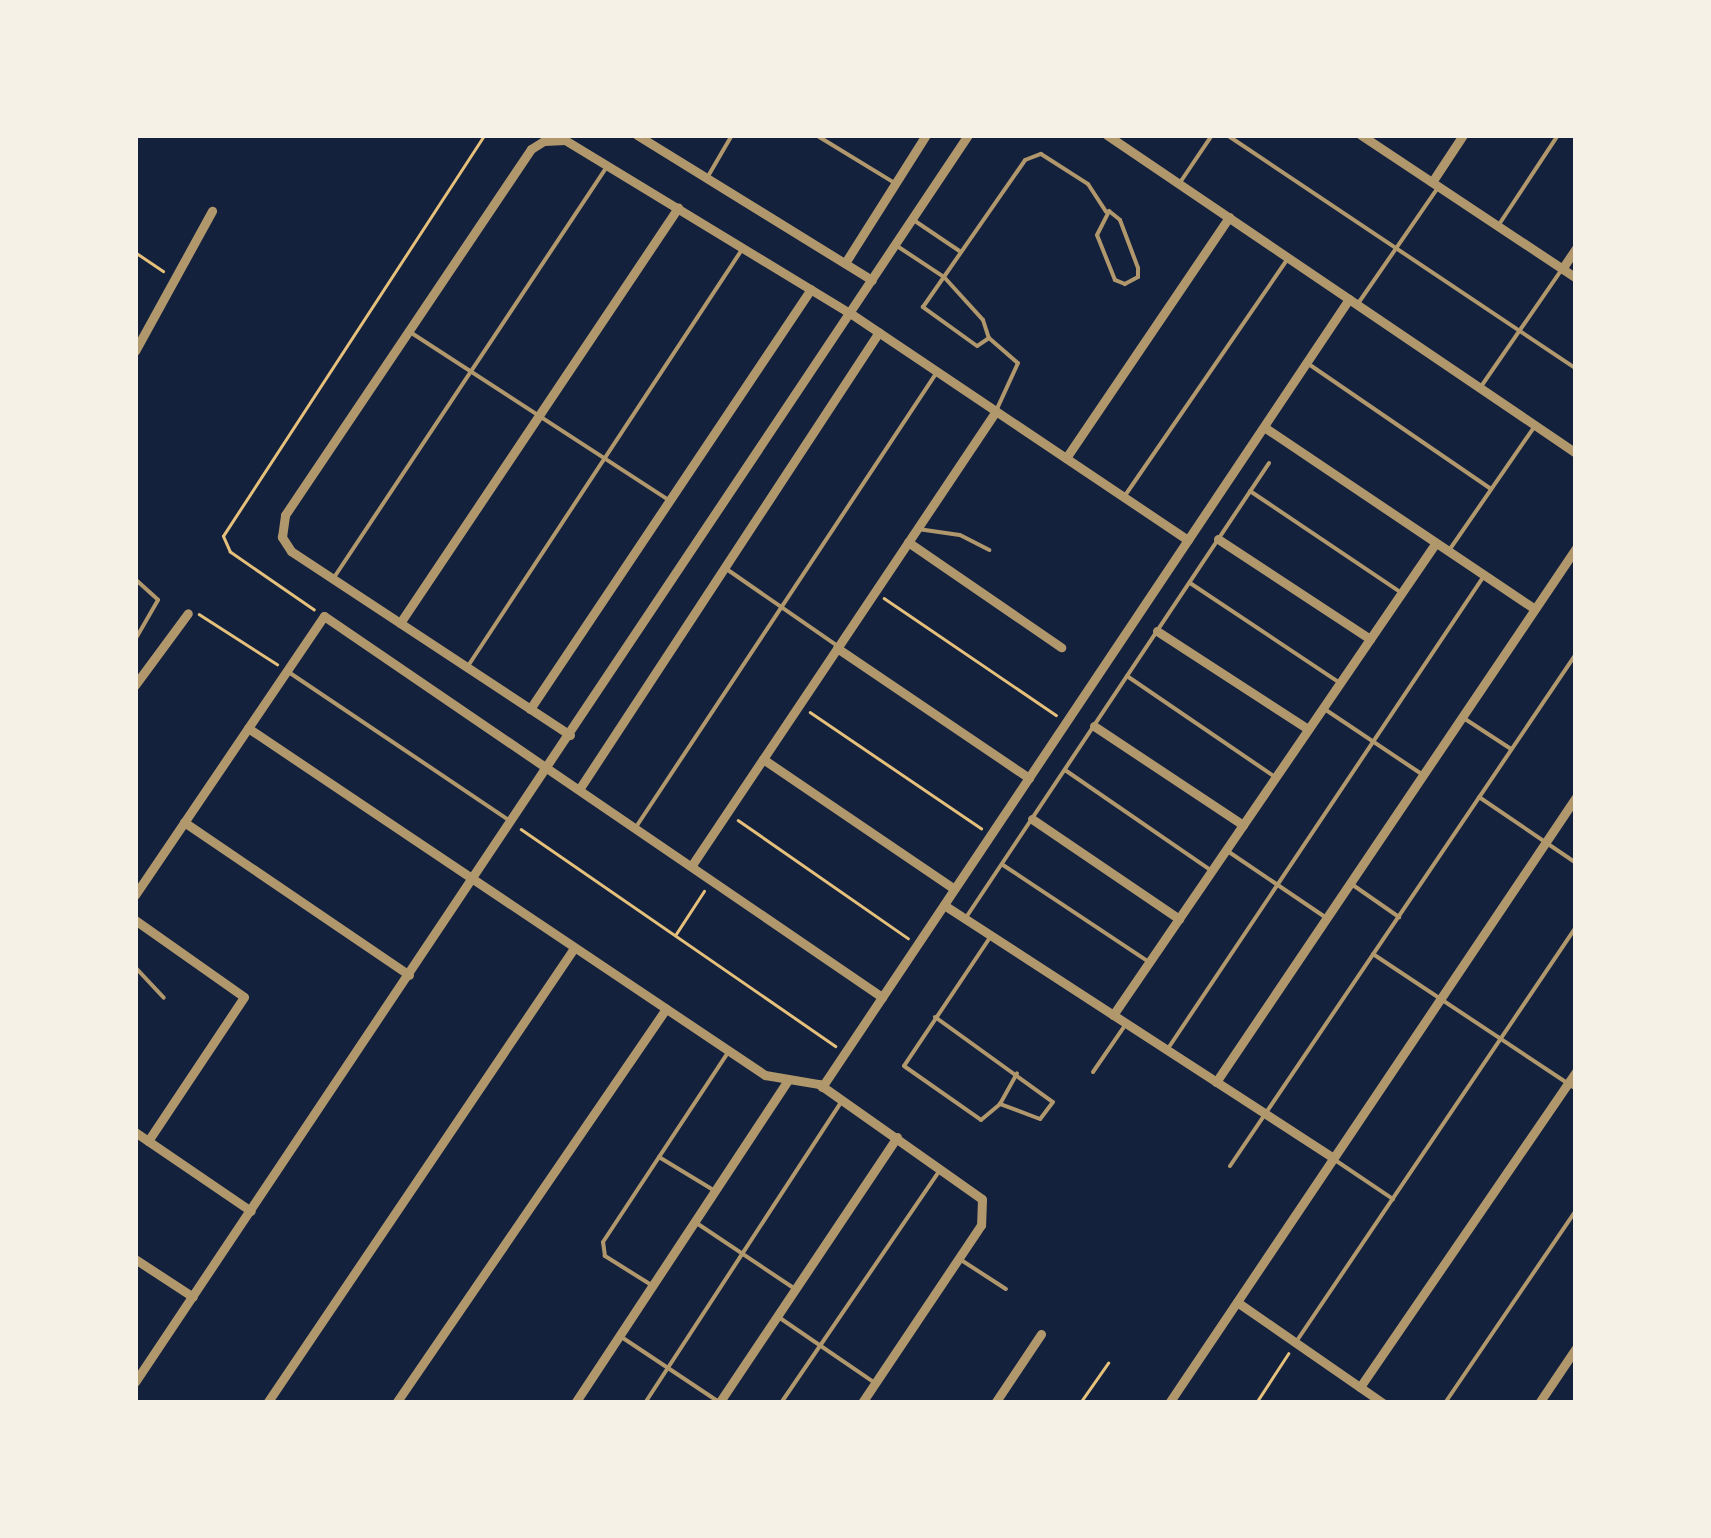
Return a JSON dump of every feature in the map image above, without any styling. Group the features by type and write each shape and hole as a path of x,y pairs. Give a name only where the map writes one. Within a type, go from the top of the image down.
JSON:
{"street":[{"path":"637,135 872,280"},
{"path":"845,263 926,135"},
{"path":"135,1382 968,135"},
{"path":"1107,135 1576,453"},
{"path":"1361,135 1576,278"},
{"path":"1435,184 1463,135"},
{"path":"570,735 290,551 282,537 285,515 531,149 544,141 565,140 850,313 1188,540"},
{"path":"400,624 678,208"},
{"path":"135,351 212,211"},
{"path":"1066,458 1228,218"},
{"path":"1562,268 1576,248"},
{"path":"530,709 811,289"},
{"path":"822,1086 1307,362 1353,302"},
{"path":"580,788 879,332"},
{"path":"692,866 996,410"},
{"path":"1264,427 1534,609"},
{"path":"1218,539 1370,639"},
{"path":"908,542 1061,647"},
{"path":"1112,1015 1435,544"},
{"path":"1216,1082 1576,548"},
{"path":"135,685 139,672 188,612"},
{"path":"135,895 324,616 882,997"},
{"path":"1157,631 1308,730"},
{"path":"838,647 1029,778"},
{"path":"1094,726 1243,825"},
{"path":"248,728 765,1075 822,1086 942,1168 984,1203 981,1225 862,1403"},
{"path":"763,759 954,889"},
{"path":"1169,1403 1576,797"},
{"path":"1032,819 1179,918"},
{"path":"184,822 409,975"},
{"path":"944,905 1333,1158"},
{"path":"135,920 244,998 148,1141"},
{"path":"267,1403 574,948"},
{"path":"396,1403 666,1009"},
{"path":"1360,1387 1572,1086 1576,1071"},
{"path":"575,1403 788,1080"},
{"path":"135,1132 251,1211"},
{"path":"719,1402 897,1137"},
{"path":"135,1259 193,1297"},
{"path":"1237,1302 1383,1403"},
{"path":"995,1403 1041,1334"},
{"path":"1539,1403 1576,1348"}],"lane":[{"path":"707,178 732,135"},
{"path":"816,135 896,183"},
{"path":"1179,184 1212,135"},
{"path":"1227,135 1576,368"},
{"path":"1498,226 1558,135"},
{"path":"989,338 977,346 925,310 961,252 1033,156 1088,184 1106,212 1120,220 1138,268 1138,277 1124,284 1115,280 1097,235 1106,212"},
{"path":"333,579 608,166"},
{"path":"1353,302 1396,248 1435,184"},
{"path":"912,220 961,252"},
{"path":"895,245 944,277 984,320 989,338 1012,355 1018,370 996,410"},
{"path":"467,667 743,248"},
{"path":"1124,497 1288,258"},
{"path":"1480,388 1562,268"},
{"path":"409,331 670,501"},
{"path":"1307,362 1491,489"},
{"path":"636,826 938,372"},
{"path":"1448,552 1535,426"},
{"path":"965,919 1269,463"},
{"path":"1250,490 1402,592"},
{"path":"917,529 960,535 989,550"},
{"path":"725,568 838,647"},
{"path":"1166,1050 1484,576"},
{"path":"135,579 158,600 135,640"},
{"path":"1189,582 1340,683"},
{"path":"1230,1166 1576,654"},
{"path":"287,671 512,822"},
{"path":"1126,676 1276,778"},
{"path":"1323,708 1423,776"},
{"path":"1462,717 1512,749"},
{"path":"1065,770 1212,871"},
{"path":"1479,798 1576,863"},
{"path":"1226,850 1326,918"},
{"path":"1002,864 1149,962"},
{"path":"1350,884 1399,916"},
{"path":"1296,1342 1576,927"},
{"path":"991,936 904,1062 906,1070 978,1120 1000,1104 1017,1074"},
{"path":"1374,954 1572,1086"},
{"path":"135,967 164,998"},
{"path":"935,1018 1051,1098 1052,1106 1040,1119 1000,1104"},
{"path":"1093,1072 1126,1024"},
{"path":"653,1286 602,1250 730,1051"},
{"path":"646,1403 843,1100"},
{"path":"659,1157 715,1191"},
{"path":"1333,1158 1393,1199"},
{"path":"781,1403 942,1168"},
{"path":"1445,1403 1576,1210"},
{"path":"695,1222 795,1289"},
{"path":"958,1258 1006,1289"},
{"path":"777,1316 875,1383"},
{"path":"620,1336 719,1402"}],"path":[{"path":"324,616 230,552 224,536 484,135"},
{"path":"135,252 174,280"},
{"path":"875,592 1066,722"},
{"path":"188,612 287,671"},
{"path":"800,704 991,834"},
{"path":"727,812 917,944"},
{"path":"512,822 845,1053"},
{"path":"675,936 712,879"},
{"path":"1256,1403 1285,1360"},
{"path":"1080,1403 1108,1363"}]}
